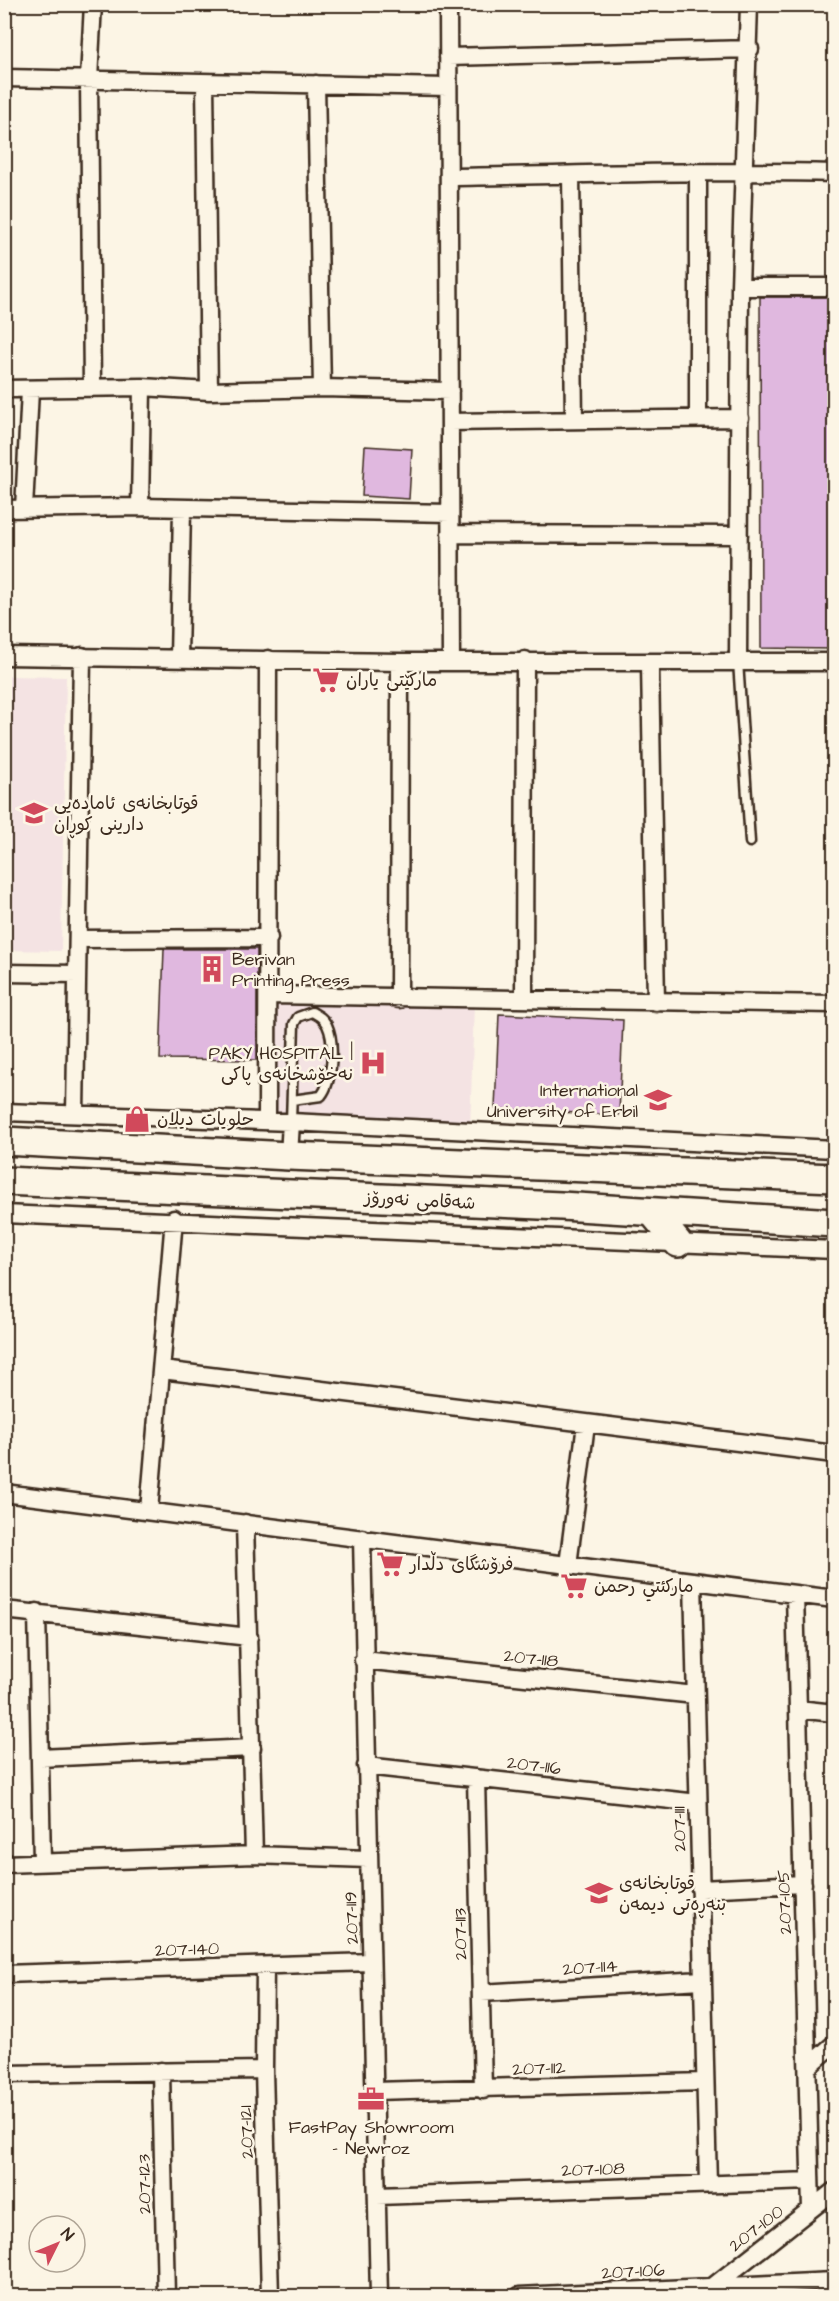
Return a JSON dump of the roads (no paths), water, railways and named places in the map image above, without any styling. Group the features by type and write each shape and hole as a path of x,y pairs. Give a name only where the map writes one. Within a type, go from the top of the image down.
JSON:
{"main road":[{"path":"4,1141 289,1156 834,1178"},
{"path":"531,1165 537,1185 531,1204"},
{"path":"561,1206 561,1181 569,1167"},
{"name":"شەقامی نەورۆز","path":"4,1181 531,1204 834,1223"},
{"path":"652,1212 678,1243"}],"street":[{"path":"92,387 89,79 93,4"},
{"path":"448,4 451,662"},
{"path":"738,662 740,287 750,50 749,4"},
{"path":"448,57 750,50"},
{"path":"4,78 448,87"},
{"path":"205,83 208,391"},
{"path":"316,84 322,388"},
{"path":"449,177 698,174 744,171 834,173"},
{"path":"698,174 698,419"},
{"path":"571,175 574,420"},
{"path":"740,287 834,287"},
{"path":"141,507 142,387"},
{"path":"4,389 142,387 208,391 322,388 450,391"},
{"path":"24,509 30,390"},
{"path":"450,422 740,418"},
{"path":"4,509 141,507 450,513"},
{"path":"179,658 182,509"},
{"path":"450,534 739,535"},
{"path":"4,656 400,662 525,660 650,664 834,662"},
{"path":"75,1114 82,656"},
{"path":"267,1121 268,659"},
{"path":"524,998 525,660"},
{"path":"399,999 400,662"},
{"path":"650,664 656,1002"},
{"path":"78,939 269,938"},
{"path":"4,973 77,974"},
{"path":"269,995 399,999 524,998 834,1004"},
{"path":"4,1112 291,1122 834,1149"},
{"path":"289,1156 291,1122"},
{"path":"4,1214 834,1250"},
{"path":"149,1511 174,1220"},
{"path":"162,1370 834,1454"},
{"path":"568,1565 586,1424"},
{"path":"4,1493 834,1599"},
{"path":"245,1523 254,1855"},
{"name":"207-119","path":"362,1538 379,2296"},
{"name":"207-111","path":"693,1581 708,2184"},
{"name":"207-105","path":"795,1594 811,2209"},
{"path":"4,1610 249,1637"},
{"path":"37,1612 42,1862"},
{"name":"207-118","path":"363,1660 695,1695"},
{"path":"798,1709 834,1713"},
{"path":"40,1758 252,1748"},
{"name":"207-116","path":"366,1766 698,1803"},
{"name":"207-113","path":"476,1778 483,2090"},
{"path":"4,1864 254,1855 368,1859"},
{"path":"700,1889 803,1884"},
{"name":"207-140","path":"4,1974 371,1962"},
{"name":"207-121","path":"264,1966 264,2070 270,2296"},
{"name":"207-114","path":"481,1994 702,1980"},
{"path":"808,2067 834,2044"},
{"path":"4,2074 264,2070"},
{"name":"207-123","path":"161,2071 166,2296"},
{"name":"207-112","path":"375,2091 483,2090 705,2082"},
{"name":"207-108","path":"377,2196 810,2181"},
{"name":"207-100","path":"708,2291 834,2191"},
{"name":"207-106","path":"519,2296 708,2291 834,2281"}],"lane":[{"path":"738,662 750,842"},
{"path":"291,1122 294,1024 298,1017 312,1012 326,1024 330,1036 329,1082 321,1095 292,1100"}],"place":[{"name":"مارکێتی یاران","path":"326,680"},
{"name":"قوتابخانەی ئامادەیی دارینی کوڕان","path":"34,813"},
{"name":"Berivan Printing Press","path":"212,969"},
{"name":"PAKY HOSPITAL | نەخۆشخانەی پاکی","path":"373,1063"},
{"name":"International University of Erbil","path":"658,1100"},
{"name":"حلويات ديلان","path":"137,1119"},
{"name":"فرۆشگای دڵدار","path":"390,1564"},
{"name":"ماركئتي رحمن","path":"574,1586"},
{"name":"قوتابخانەی بنەڕەتی دیمەن","path":"599,1893"},
{"name":"FastPay Showroom - Newroz","path":"371,2099"}]}
